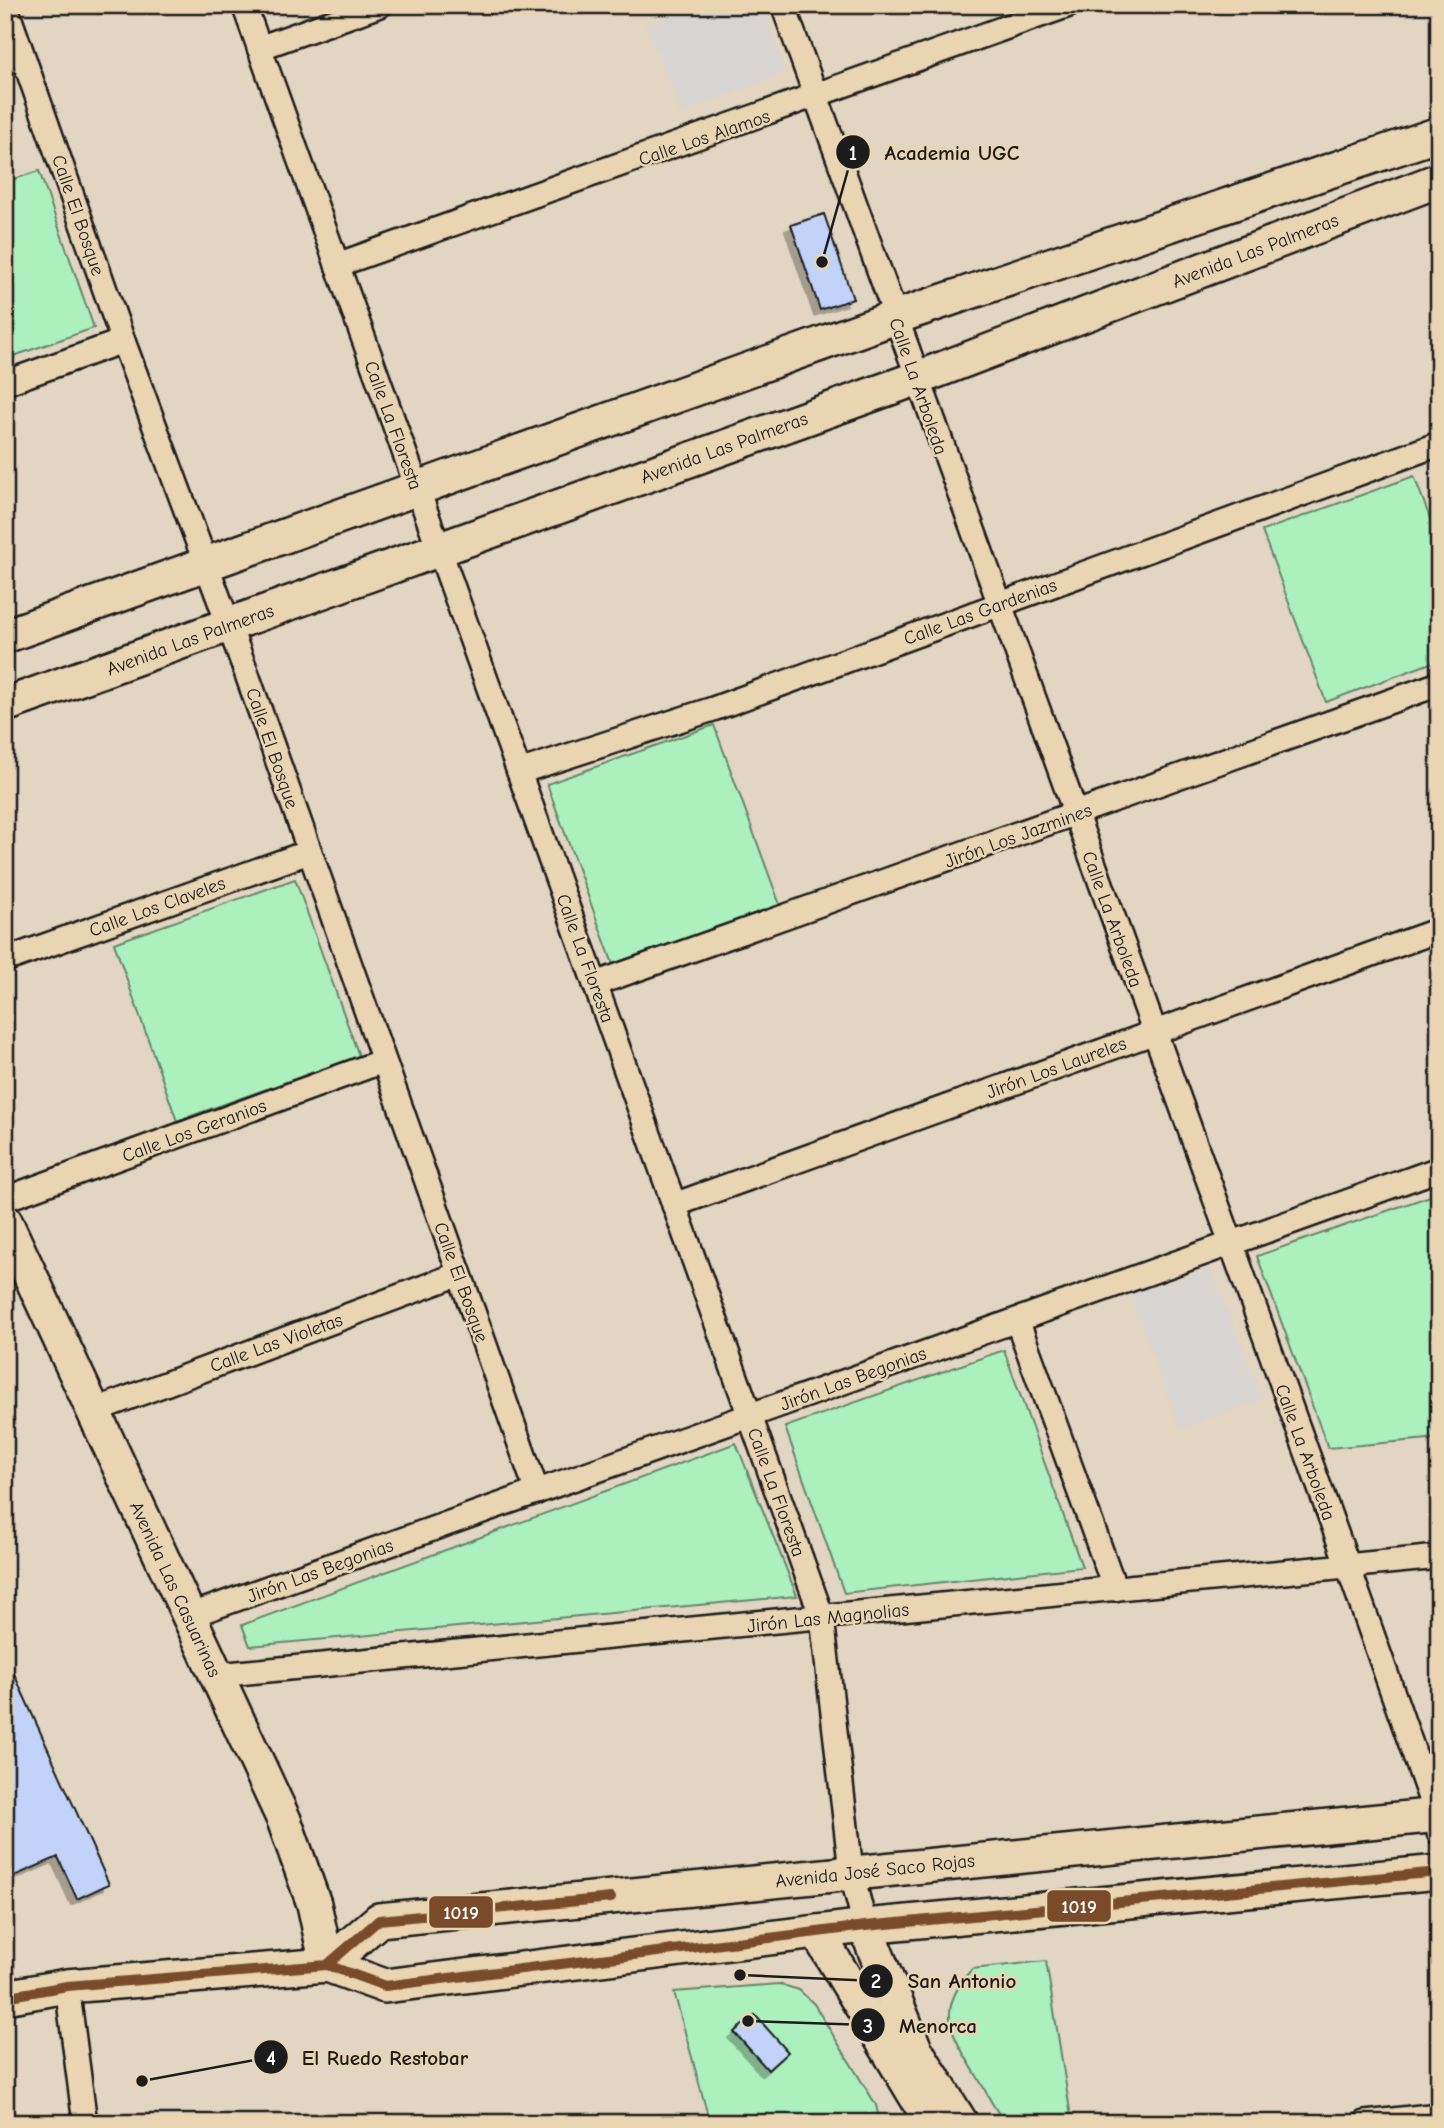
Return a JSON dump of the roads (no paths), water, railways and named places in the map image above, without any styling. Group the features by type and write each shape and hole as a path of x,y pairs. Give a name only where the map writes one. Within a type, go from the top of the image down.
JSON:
{"street":[{"name":"Calle El Bosque","path":"5,5 537,1492"},
{"name":"Calle La Floresta","path":"244,5 822,1617 851,1871 865,1926"},
{"path":"259,48 380,5"},
{"name":"Calle La Arboleda","path":"783,5 1438,1821"},
{"name":"Calle Los Alamos","path":"337,265 816,97 1060,7"},
{"path":"5,636 895,317 1439,134"},
{"name":"Avenida Las Palmeras","path":"5,705 918,378 1439,180"},
{"path":"5,383 123,341"},
{"name":"Calle Las Gardenias","path":"519,772 713,709 1439,444"},
{"name":"Jirón Los Jazmines","path":"595,984 1439,684"},
{"name":"Calle Los Claveles","path":"5,960 309,852"},
{"name":"Jirón Los Laureles","path":"674,1205 1439,930"},
{"name":"Calle Los Geranios","path":"5,1199 383,1061"},
{"name":"Jirón Las Begonias","path":"189,1616 1439,1169"},
{"name":"Avenida Las Casuarinas","path":"5,1221 217,1675 304,1873 327,1965"},
{"name":"Calle Las Violetas","path":"93,1411 459,1274"},
{"path":"1017,1320 1115,1589"},
{"name":"Jirón Las Magnolias","path":"217,1675 1439,1557"},
{"name":"Avenida José Saco Rojas","path":"327,1965 379,1920 851,1871 1438,1821"},
{"path":"5,1997 67,1986 327,1965 386,1986 865,1926 1439,1872"},
{"path":"865,1926 915,2049 961,2123"},
{"path":"817,1932 932,2123"},
{"path":"67,1986 85,2123"},
{"path":"1365,2123 1437,2116"}],"place":[{"name":"Academia UGC","path":"822,262"},
{"name":"San Antonio","path":"740,1975"},
{"name":"Menorca","path":"748,2021"},
{"name":"El Ruedo Restobar","path":"142,2081"}]}
